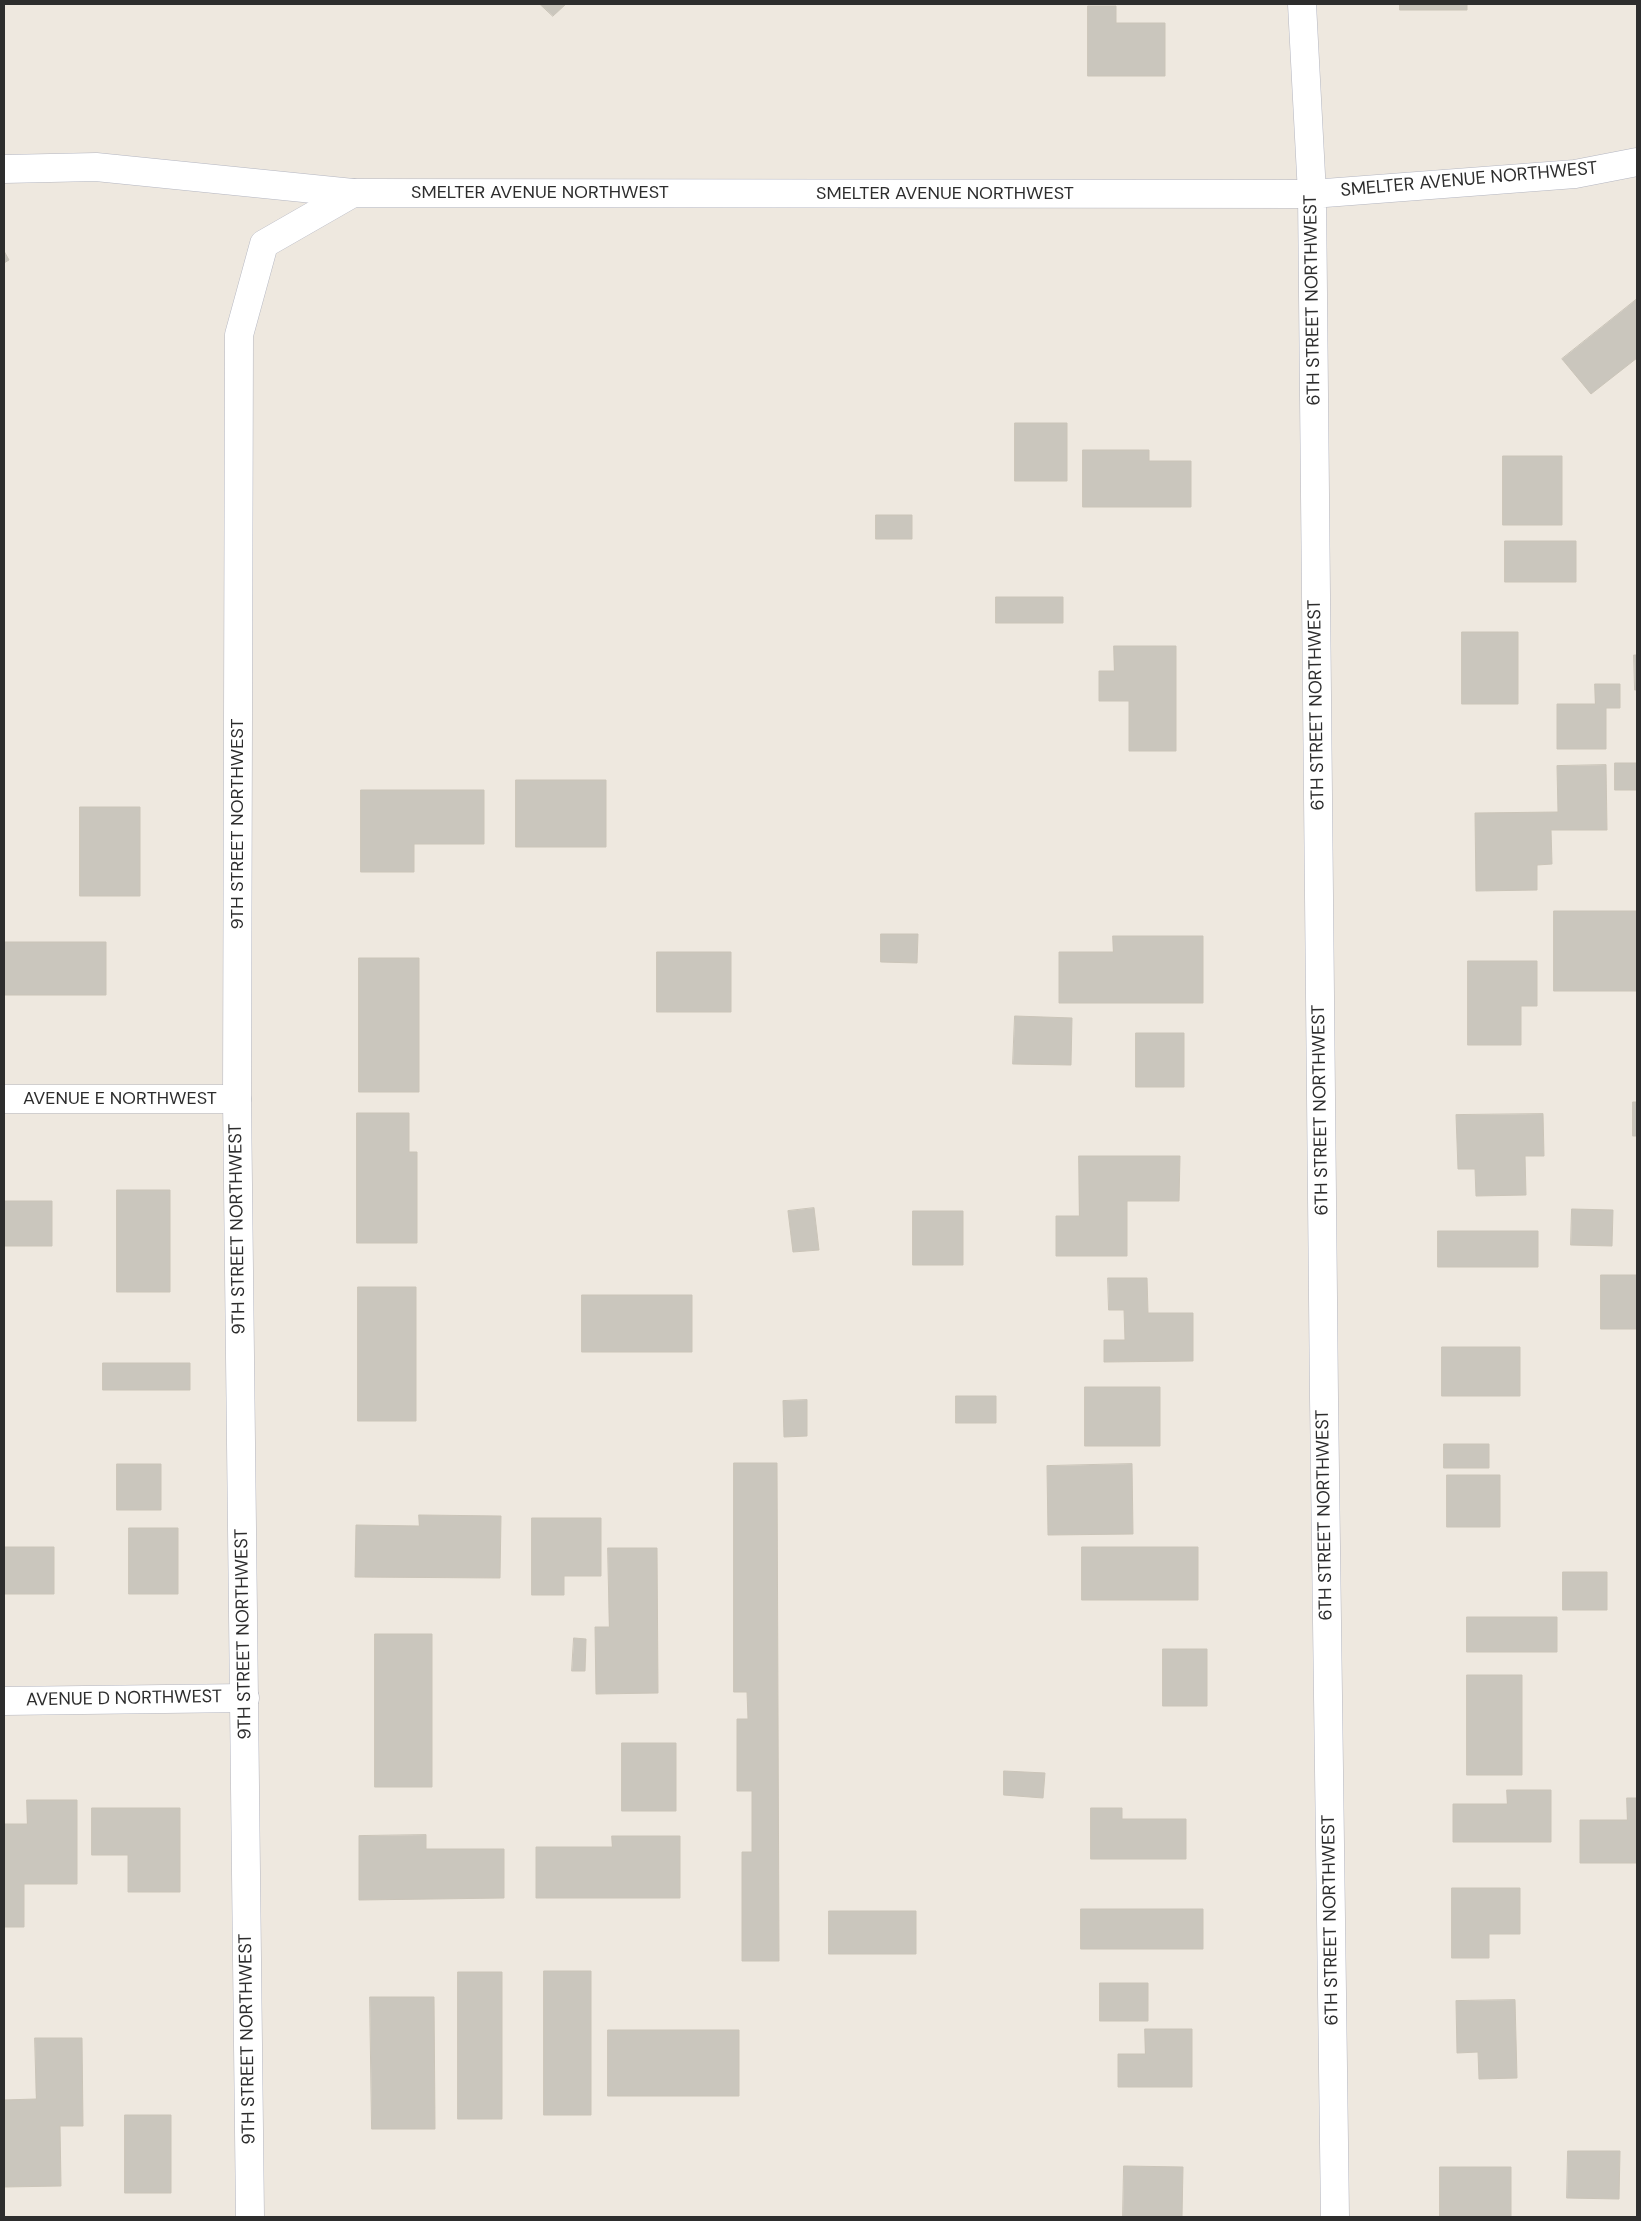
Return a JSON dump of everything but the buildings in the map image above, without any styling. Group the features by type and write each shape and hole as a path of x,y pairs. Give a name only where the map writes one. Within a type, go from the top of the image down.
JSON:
{"street":[{"name":"6TH STREET NORTHWEST","path":"1302,4 1312,194 1323,1368 1335,2217"},
{"name":"SMELTER AVENUE NORTHWEST","path":"264,244 353,193 1312,194 1575,174 1637,162"},
{"path":"4,169 96,168 353,193"},
{"name":"9TH STREET NORTHWEST","path":"250,2217 237,1099 239,335 264,244"},
{"name":"AVENUE E NORTHWEST","path":"4,1099 237,1099"},
{"name":"AVENUE D NORTHWEST","path":"4,1701 245,1698"}]}
